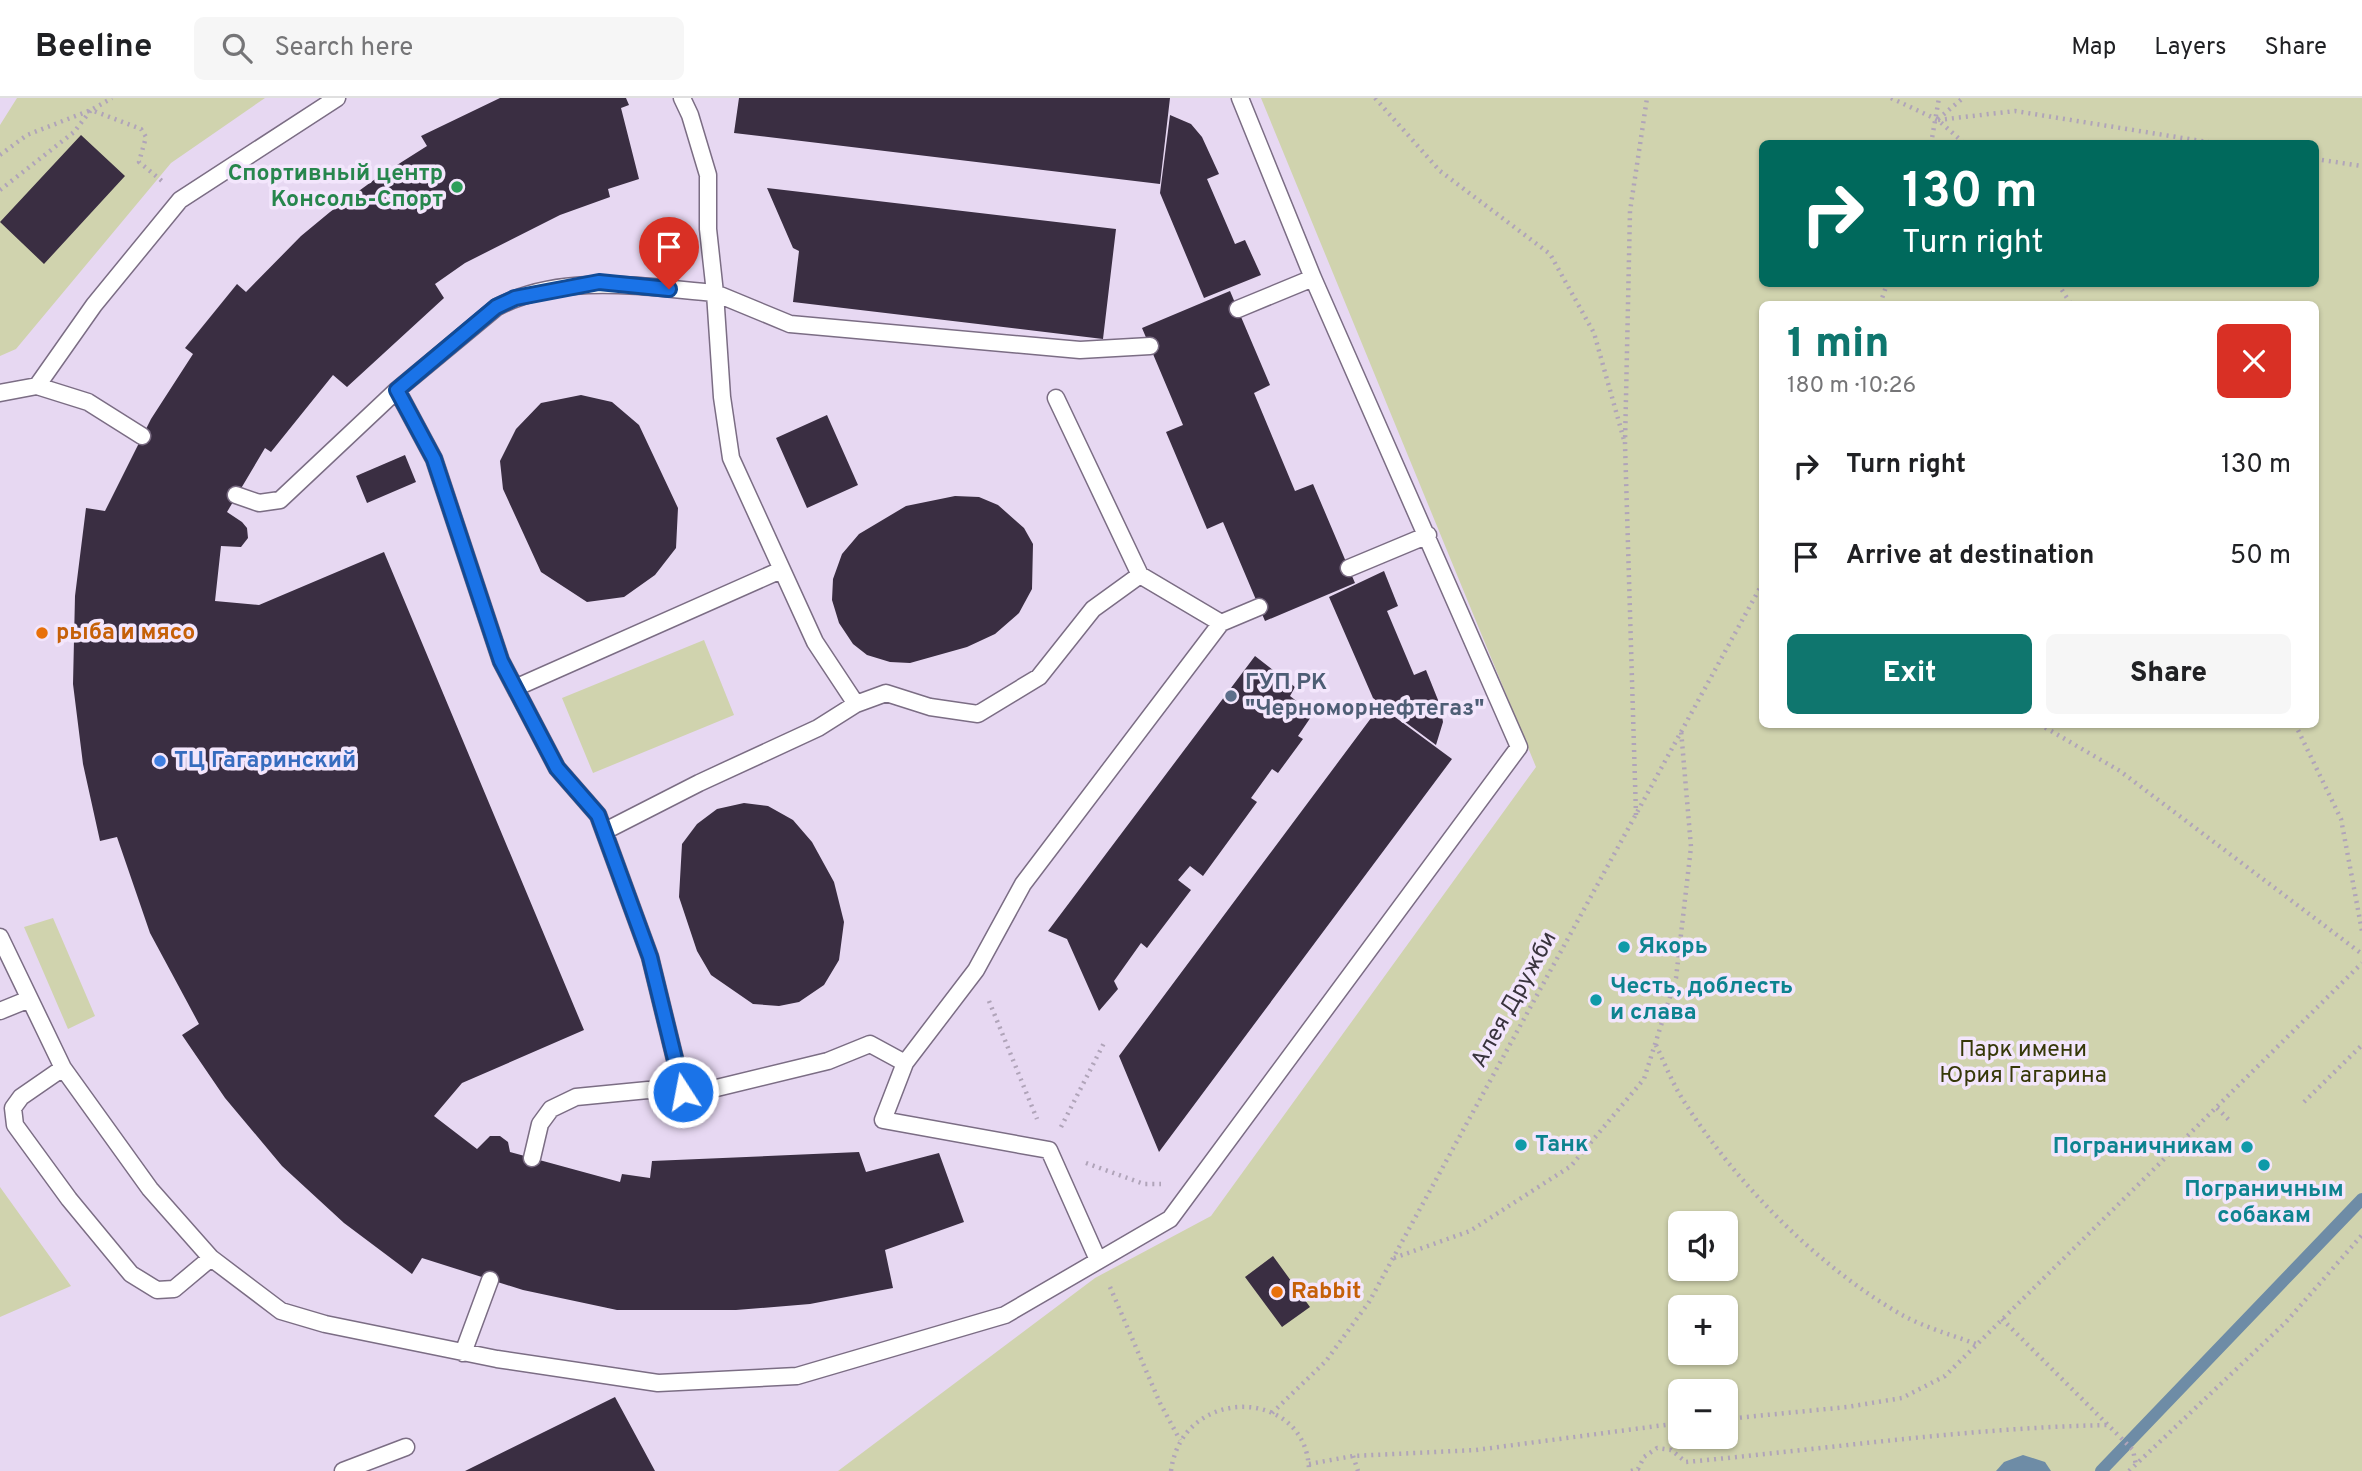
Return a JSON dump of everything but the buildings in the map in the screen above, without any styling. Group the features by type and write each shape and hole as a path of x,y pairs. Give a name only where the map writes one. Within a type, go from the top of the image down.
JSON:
{"lane":[{"path":"37,386 94,306 180,200 337,98"},
{"path":"682,98 690,115 708,175 708,229 722,397 731,458 815,642 856,704"},
{"path":"1,942 62,1068 150,1189 211,1258 281,1311 325,1324 463,1353 658,1383 797,1376 1005,1315 1170,1219 1519,747 1313,278 1240,98"},
{"path":"1238,309 1313,278"},
{"path":"236,495 259,503 280,500 397,390 496,307 515,298 599,282 715,293 790,324 1080,350 1150,346"},
{"path":"0,393 37,386 88,402 142,436"},
{"path":"397,390 434,459 496,649 557,768 598,815 605,831 650,957 683,1092"},
{"path":"1056,398 1140,575 1221,623"},
{"path":"1349,568 1428,535"},
{"path":"515,688 781,570"},
{"path":"605,831 699,783 818,728 856,704 886,693 930,707 978,714 1039,677 1093,609 1140,575"},
{"path":"1098,1260 1049,1150 883,1120 905,1063 976,970 1023,884 1221,623 1259,607"},
{"path":"0,1012 27,1000"},
{"path":"533,1158 540,1124 551,1109 576,1097 648,1090 696,1093 828,1061 870,1044 905,1063"},
{"path":"62,1068 21,1097 13,1108 15,1125 69,1199 131,1274 158,1290 174,1289 211,1258"},
{"path":"463,1353 490,1280"},
{"path":"343,1471 406,1447"}],"path":[{"path":"0,155 27,135 91,110 112,98"},
{"path":"1375,98 1440,171 1550,254 1594,333 1625,444"},
{"path":"1636,816 1625,444 1630,211 1647,98"},
{"path":"1891,98 1938,120 1960,140"},
{"path":"1932,140 1938,120 1939,98"},
{"path":"1938,120 1963,98"},
{"path":"91,110 141,129 146,137 139,162 161,180"},
{"path":"0,190 74,132 91,110"},
{"path":"1938,120 2015,111 2195,140"},
{"path":"2319,160 2362,166"},
{"name":"Алея Дружби","path":"1272,1413 1326,1361 1369,1302 1759,589"},
{"path":"2046,728 2120,771 2362,954"},
{"path":"2297,728 2341,818 2362,931"},
{"path":"1394,1258 1471,1231 1571,1166 1644,1079 1676,978 1691,847 1681,729"},
{"path":"1738,1418 1847,1408 1902,1398 1945,1376 2362,963"},
{"path":"976,970 1049,1150"},
{"path":"1049,1150 1105,1041"},
{"path":"1656,1044 1683,1101 1723,1157 1805,1244 1851,1282 1904,1316 1976,1345"},
{"path":"2304,1102 2362,1045"},
{"path":"2217,1108 2231,1122"},
{"path":"2129,1471 2286,1322 2362,1235"},
{"path":"1098,1260 1160,1403 1180,1440"},
{"path":"2002,1320 2133,1450 2136,1465"},
{"path":"1171,1471 1180,1440 1193,1423 1211,1412 1231,1406 1252,1406 1272,1413 1289,1424 1301,1441 1309,1471"},
{"path":"1309,1464 1353,1456 1476,1450 1668,1425"},
{"path":"1631,1471 1638,1469 1644,1457 1657,1448 1671,1450 1686,1462 1869,1445 1993,1429 2107,1425"},
{"path":"1353,1456 1358,1471"}],"green space":[{"path":"17,98 265,98 171,163 16,349 0,356 0,125"},
{"name":"Парк имени Юрия Гагарина","path":"1261,98 2362,98 2362,1471 838,1471 1095,1278 1211,1216 1536,767"},
{"path":"704,640 734,715 593,773 562,698"},
{"path":"53,918 95,1016 68,1029 24,927"},
{"path":"0,1187 71,1286 0,1317"}],"water":[{"path":"2023,1455 2045,1462 2051,1471 1996,1471 2004,1462"}],"waterway":[{"path":"2101,1471 2362,1199"}],"place":[{"name":"Спортивный центр Консоль-Спорт","path":"457,187"},
{"name":"рыба и мясо","path":"42,633"},
{"name":"ГУП РК \"Черноморнефтегаз\"","path":"1231,696"},
{"name":"ТЦ Гагаринский","path":"160,761"},
{"name":"Якорь","path":"1624,947"},
{"name":"Честь, доблесть и слава","path":"1596,1000"},
{"name":"Танк","path":"1521,1145"},
{"name":"Пограничникам","path":"2247,1147"},
{"name":"Пограничным собакам","path":"2264,1165"},
{"name":"Rabbit","path":"1277,1292"}],"route":[{"path":"669,289 599,282 515,298 496,307 397,390 434,459 462,552 501,661 557,768 598,815 650,957 683,1092"}]}
